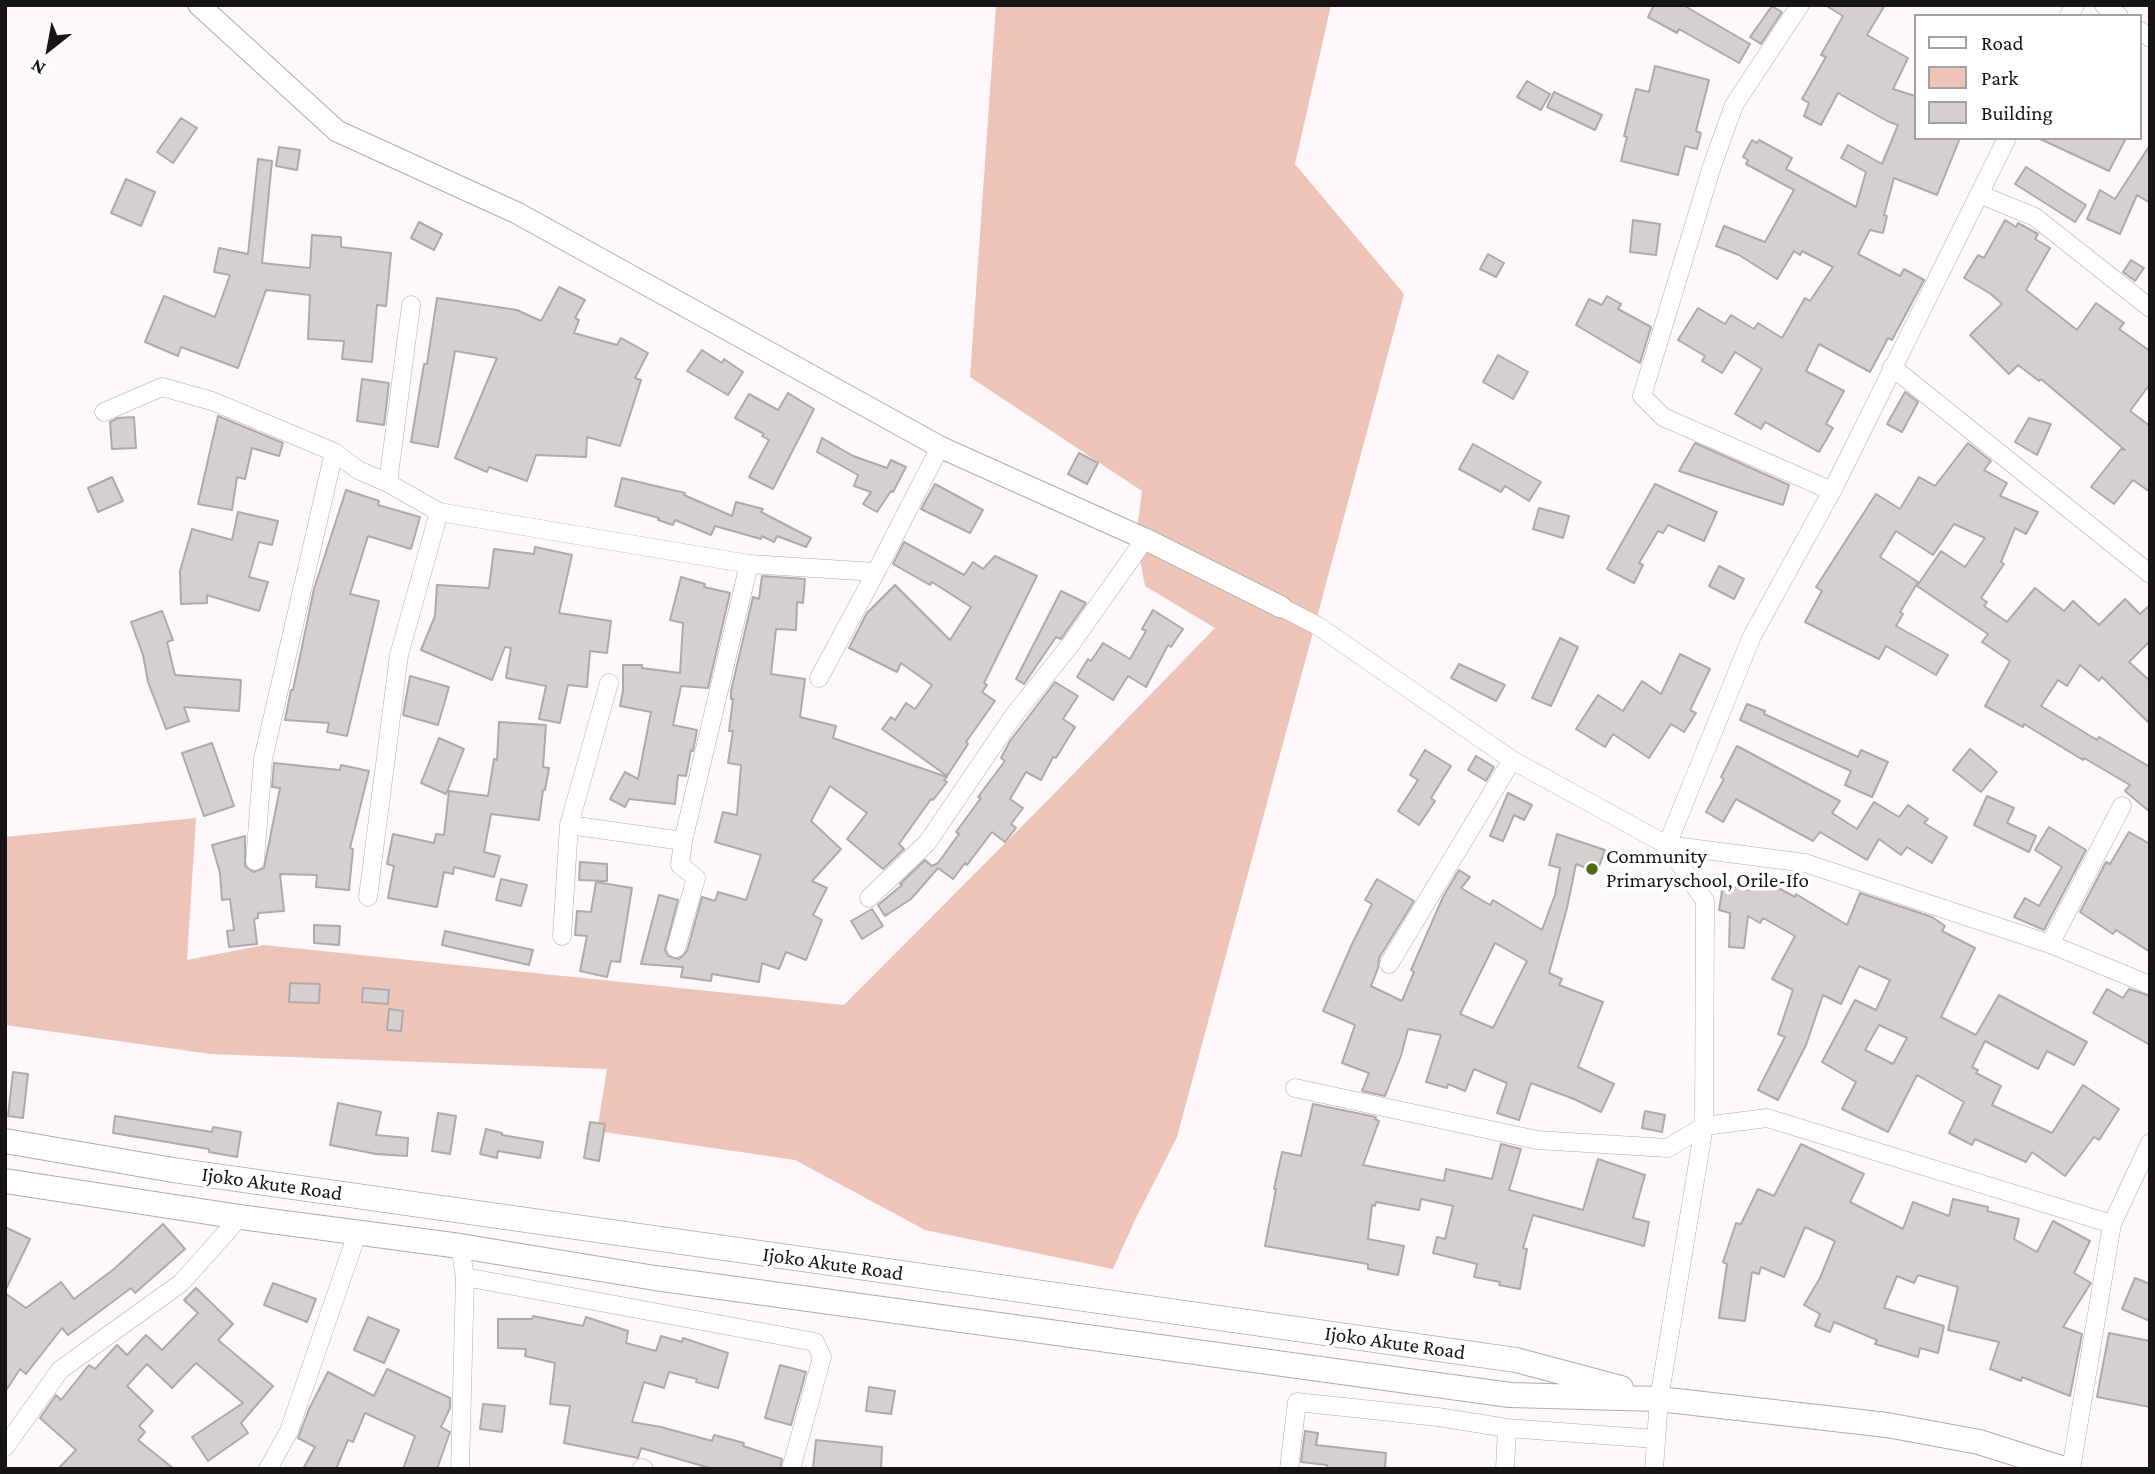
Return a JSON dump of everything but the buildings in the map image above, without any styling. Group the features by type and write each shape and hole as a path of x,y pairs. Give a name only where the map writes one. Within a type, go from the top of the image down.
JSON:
{"main road":[{"name":"Ijoko Akute Road","path":"5,1141 173,1170 1516,1360 1659,1399"},
{"name":"Ijoko Akute Road","path":"5,1181 240,1217 460,1246 655,1278 1510,1395 1659,1399 1887,1425 1979,1442 2064,1469"}],"street":[{"path":"199,5 337,131 517,214 940,447 1144,539 1318,626 1511,760 1667,845 1805,863 2050,944 2150,985"},
{"path":"1800,5 1734,106 1712,166 1642,396 1663,417 1832,491"},
{"path":"1667,845 1752,636 1832,491 2006,140"},
{"path":"1979,194 2035,217 2150,308"},
{"path":"388,483 411,305"},
{"path":"1892,367 2150,574"},
{"path":"104,412 162,387 212,401 334,452 358,470 388,483 439,512 749,564 876,572"},
{"path":"819,678 940,447"},
{"path":"255,861 263,759 334,452"},
{"path":"368,897 399,655 439,512"},
{"path":"869,898 928,843 1014,715 1071,644 1144,539"},
{"path":"676,948 696,878 680,865 683,841 749,564"},
{"path":"562,936 569,825 609,683"},
{"path":"1389,964 1511,760"},
{"path":"2050,944 2122,806"},
{"path":"569,825 683,841"},
{"path":"1654,1469 1659,1399 1704,1126 1705,901 1667,845"},
{"path":"1295,1088 1537,1140 1668,1148 1704,1126 1767,1118 2112,1224"},
{"path":"2071,1469 2112,1224 2150,1143"},
{"path":"6,1443 60,1370 181,1283 240,1217"},
{"path":"268,1469 289,1431 358,1231"},
{"path":"460,1246 466,1277 460,1469"},
{"path":"466,1277 815,1342 822,1357 791,1469"},
{"path":"1289,1469 1297,1402 1438,1417 1507,1428 1656,1439"},
{"path":"1505,1469 1507,1428"}],"green space":[{"path":"996,5 1331,5 1295,164 1404,294 1177,1137 1113,1269 925,1230 795,1160 597,1131 607,1069 210,1054 5,1025 5,837 196,818 187,960 264,945 844,1005 1048,800 1215,628 1145,586 1136,537 1142,491 970,377"}],"place":[{"name":"Community Primaryschool, Orile-Ifo","path":"1592,869"}]}
